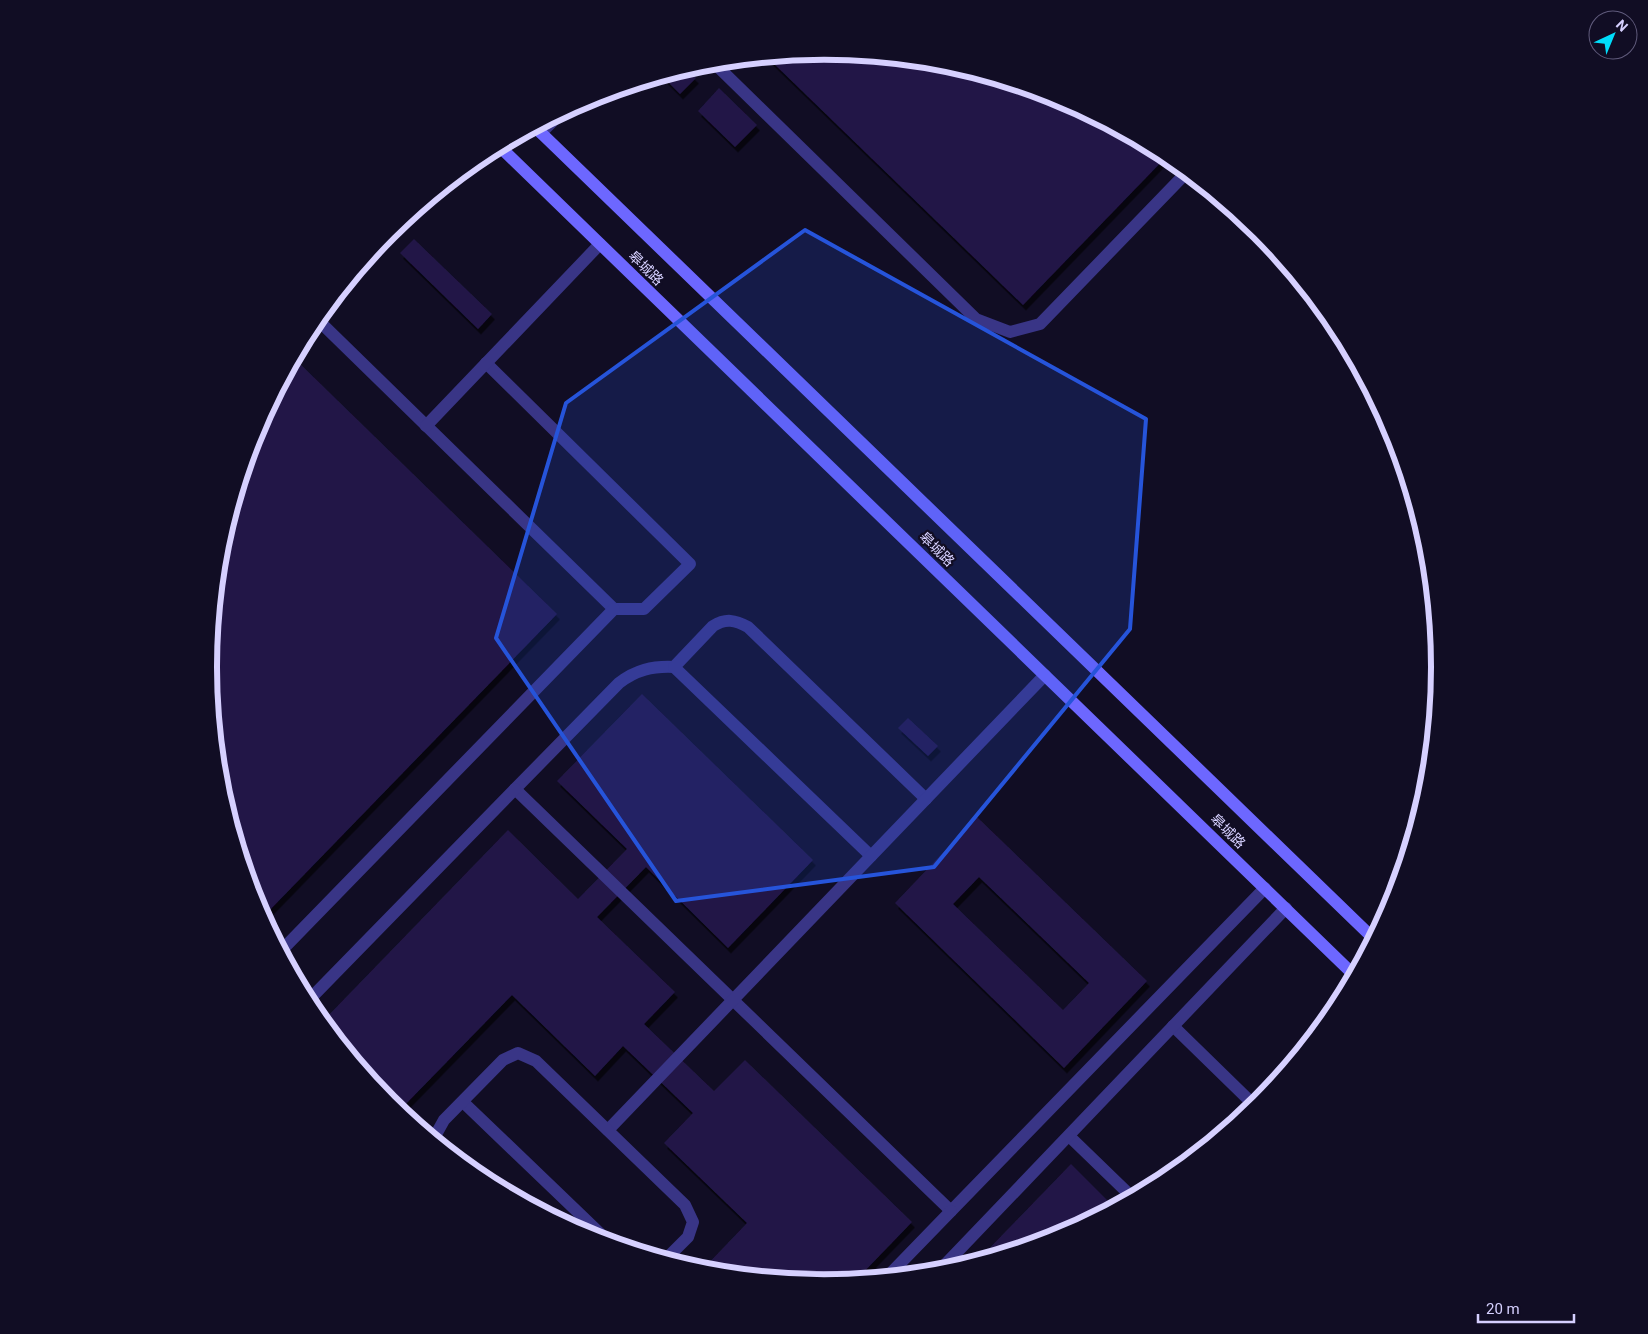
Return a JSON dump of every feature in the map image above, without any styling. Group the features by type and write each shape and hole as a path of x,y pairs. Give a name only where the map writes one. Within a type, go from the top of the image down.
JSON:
{"main road":[{"name":"皋城路","path":"539,131 1369,934"},
{"name":"皋城路","path":"504,151 1350,971"}],"lane":[{"path":"721,69 976,318 1010,332 1040,324 1182,177"},
{"path":"426,426 600,244"},
{"path":"322,325 614,609 644,609 690,564 486,363"},
{"path":"286,946 614,609"},
{"path":"674,667 713,626 721,621 738,622 748,627 926,799"},
{"path":"314,995 619,684 630,674 644,668 674,667 871,856"},
{"path":"608,1130 1045,675"},
{"path":"516,789 951,1211"},
{"path":"893,1270 1265,888"},
{"path":"949,1260 1286,908"},
{"path":"1173,1026 1249,1100"},
{"path":"436,1134 444,1120 503,1060 518,1053 536,1061 685,1205 693,1222 688,1237 671,1254"},
{"path":"463,1102 596,1230"},
{"path":"1069,1136 1128,1193"}],"highlighted area":[{"path":"805,230 1146,419 1130,629 934,867 676,901 496,638 566,403"}],"building":[{"path":"824,60 864,61 903,65 981,81 1019,92 1056,106 1128,141 1161,162 1023,305 772,62"},
{"path":"693,75 696,78 680,94 667,81"},
{"path":"719,88 757,125 735,147 698,111"},
{"path":"414,239 492,314 478,329 400,253"},
{"path":"298,362 557,614 269,911 249,862 238,824 222,746 218,707 218,627 229,549 249,472 263,435"},
{"path":"642,694 813,860 728,948 646,867 597,917 675,992 644,1024 714,1091 745,1060 912,1222 863,1273 784,1273 709,1263 747,1223 664,1143 693,1113 623,1046 595,1076 512,995 405,1105 368,1067 342,1037 328,1016 508,830 578,899 627,849 557,781"},
{"path":"908,718 938,746 928,756 898,728"},
{"path":"977,817 1147,981 1064,1068 895,903","holes":["979,877 1089,983 1063,1010 953,904"]},
{"path":"1071,1164 1109,1202 1056,1228 986,1251"}]}
